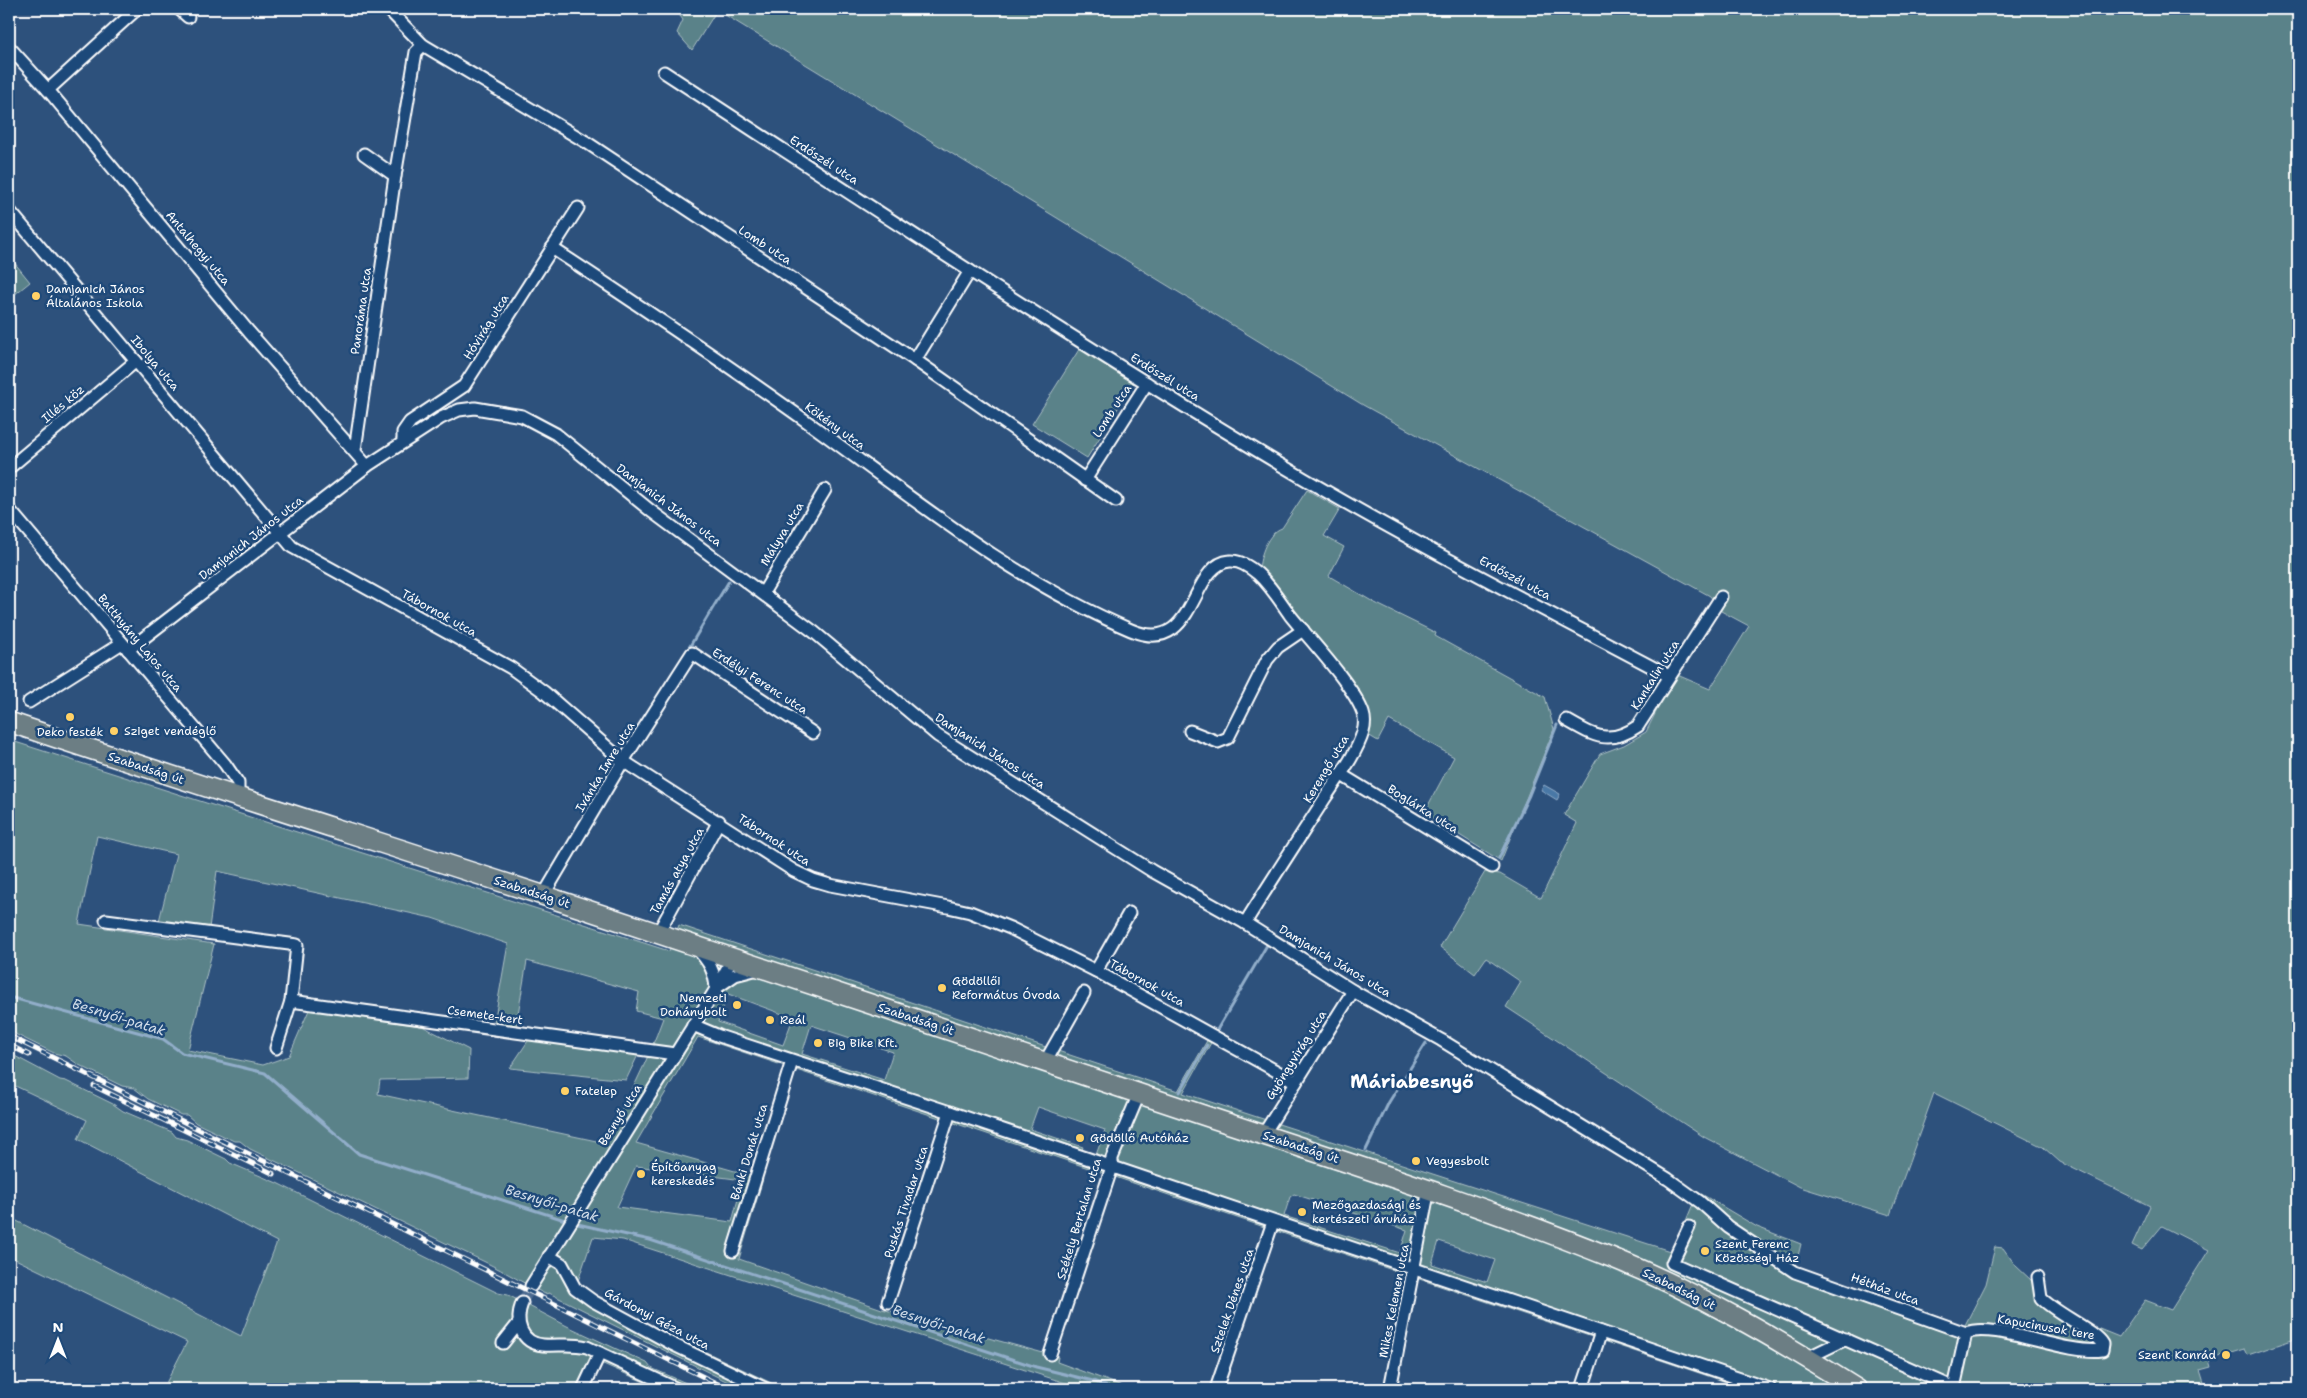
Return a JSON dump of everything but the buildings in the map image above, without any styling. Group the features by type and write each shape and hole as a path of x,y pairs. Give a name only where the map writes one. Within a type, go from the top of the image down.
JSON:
{"main road":[{"name":"Szabadság út","path":"9,722 238,799 658,933 1429,1189 1620,1261 1717,1307 1857,1389"}],"street":[{"path":"48,90 137,9"},
{"path":"388,9 423,44"},
{"name":"Panoráma utca","path":"355,450 395,176 416,52 423,44"},
{"name":"Lomb utca","path":"423,44 586,142 914,360 1116,501"},
{"name":"Antalhegyi utca","path":"9,47 48,90 250,332 367,466"},
{"name":"Erdőszél utca","path":"664,72 970,271 1283,466 1423,544 1669,676"},
{"path":"364,154 395,176"},
{"name":"Hóvirág utca","path":"402,442 403,432 410,422 464,386 578,208"},
{"name":"Ibolya utca","path":"9,210 279,534"},
{"name":"Kökény utca","path":"552,248 699,344 971,541 1029,579 1106,618"},
{"path":"914,360 970,271"},
{"name":"Illés köz","path":"9,468 136,361"},
{"name":"Lomb utca","path":"1085,480 1147,383"},
{"name":"Damjanich János utca","path":"29,702 125,647 279,534 367,466 441,418 465,409 498,411 536,422 556,434 651,511 814,632 938,736 1152,871 1245,923 1353,991 1457,1049 1668,1179 1700,1202 1728,1227 1795,1272"},
{"name":"Mályva utca","path":"763,593 825,490"},
{"name":"Batthyány Lajos utca","path":"9,508 232,774 238,783 238,799"},
{"name":"Tábornok utca","path":"279,534 292,547 517,672 544,692 623,761 794,871 813,880 970,912 1010,928 1096,971 1296,1082"},
{"name":"Kerengő utca","path":"1106,618 1138,633 1154,636 1164,634 1179,622 1214,569 1223,562 1232,560 1246,566 1260,576 1346,685 1360,706 1364,717 1363,733 1340,774 1245,923"},
{"name":"Kankalin utca","path":"1566,720 1595,736 1606,738 1626,734 1642,722 1669,676 1721,597"},
{"path":"1190,731 1218,742 1228,738 1267,660 1275,650 1303,630"},
{"name":"Ivánka Imre utca","path":"543,896 623,761 692,653"},
{"name":"Erdélyi Ferenc utca","path":"692,653 813,733"},
{"name":"Boglárka utca","path":"1340,774 1492,867"},
{"name":"Tamás atya utca","path":"658,933 719,821"},
{"path":"1096,971 1128,913"},
{"path":"106,920 297,946 291,1001 276,1048"},
{"path":"694,946 711,966 716,989 735,975 760,968"},
{"name":"Besnyő utca","path":"531,1286 716,989 732,959"},
{"name":"Gyöngyvirág utca","path":"1263,1134 1353,991"},
{"path":"1045,1062 1084,993"},
{"name":"Csemete-kert","path":"291,1001 675,1054"},
{"path":"693,1026 792,1061 950,1112 1770,1389"},
{"name":"Bánki Donát utca","path":"733,1251 792,1061"},
{"name":"Székely Bertalan utca","path":"1050,1354 1112,1167 1112,1158 1139,1094"},
{"name":"Puskás Tivadar utca","path":"888,1302 950,1112"},
{"name":"Mikes Kelemen utca","path":"1390,1389 1429,1189"},
{"name":"Sztelek Dénes utca","path":"1216,1389 1273,1222"},
{"name":"Szabadság út","path":"1689,1227 1672,1263 1955,1389"},
{"name":"Gárdonyi Géza utca","path":"548,1256 562,1264 575,1288 600,1305 672,1344 766,1389"},
{"name":"Hétház utca","path":"1795,1272 1966,1333"},
{"name":"Kapucinusok tere","path":"1966,1333 1973,1330 1984,1330 2063,1347 2102,1350 2103,1344 2098,1338 2074,1324 2041,1298 2038,1277"},
{"path":"522,1303 518,1313 518,1324 524,1336 533,1343 582,1346 677,1389"},
{"path":"503,1343 518,1324"},
{"path":"1582,1389 1601,1332"},
{"path":"1955,1389 1966,1333"},
{"path":"1807,1358 1846,1339"},
{"path":"583,1389 600,1353"}],"green space":[{"path":"675,9 2298,9 2298,1338 2248,1355 2245,1349 2209,1360 2211,1367 2200,1370 2206,1389 1747,1389 698,1037 636,1143 763,1179 739,1259 882,1309 1058,1357 1057,1362 1130,1389 1084,1389 623,1240 593,1237 577,1284 632,1317 784,1389 742,1389 549,1293 545,1294 485,1262 250,1149 240,1141 234,1141 196,1123 187,1115 181,1115 148,1099 134,1088 122,1086 79,1065 66,1056 54,1053 17,1035 9,1028 9,740 669,951 679,925 1178,1091 1208,1039 1212,1041 1183,1093 1673,1252 1698,1192 1757,1227 1801,1244 1795,1268 1964,1327 1986,1284 1995,1247 2003,1248 2016,1266 2031,1280 2035,1289 2082,1322 2119,1337 2145,1300 2171,1310 2209,1250 2162,1226 2142,1250 2132,1245 2150,1206 2060,1162 2043,1147 1934,1093 1890,1215 1800,1187 1704,1137 1506,1007 1521,982 1486,958 1475,974 1440,947 1485,872 1500,874 1541,898 1577,823 1564,815 1600,754 1624,745 1646,732 1675,674 1710,689 1749,626 1721,611 1710,596 1363,405 717,10 692,50 677,33 683,20","holes":["97,836 176,854 159,921 209,928 217,871 432,918 508,944 494,1023 516,1026 527,961 639,992 636,1011 663,1018 636,1082 601,1142 378,1094 380,1080 468,1078 469,1050 422,1026 309,1010 289,1056 263,1065 188,1050 214,944 79,924","728,994 793,1018 783,1045 718,1022","811,1025 893,1052 884,1080 802,1054","1038,1107 1105,1130 1096,1155 1082,1150 1083,1147 1030,1129","636,1166 743,1180 732,1222 617,1207","1294,1194 1407,1230 1400,1253 1284,1216 1290,1197","1439,1241 1495,1260 1487,1282 1432,1264"]},
{"path":"9,256 30,282 9,299"},
{"path":"1080,348 1134,382 1087,458 1032,424"},
{"path":"1307,490 1340,509 1324,536 1344,547 1329,576 1375,603 1436,633 1435,636 1545,697 1554,729 1501,861 1424,813 1454,757 1389,720 1378,741 1368,735 1364,704 1259,570 1261,558 1268,540 1282,528"},
{"path":"530,1038 638,1055 626,1080 510,1068"},
{"path":"9,1053 60,1080 66,1081 113,1104 123,1111 172,1132 176,1137 187,1140 226,1159 230,1163 277,1183 498,1293 508,1295 567,1326 647,1363 651,1368 700,1389 660,1389 601,1363 588,1389 163,1389 187,1342 9,1256 9,1217 241,1336 277,1242 78,1139 87,1120 9,1083"}],"water":[{"path":"1544,785 1560,794 1557,800 1541,790"}],"waterway":[{"path":"687,651 729,581"},
{"path":"1499,858 1529,795 1557,725"},
{"path":"1217,1030 1267,945"},
{"name":"Besnyői-patak","path":"9,997 163,1039 182,1053 265,1073 359,1154 568,1221"},
{"path":"1366,1150 1389,1102 1426,1043"},
{"path":"1180,1092 1207,1045"},
{"name":"Besnyői-patak","path":"573,1223 650,1240 1036,1367 1093,1381 1114,1389"}],"tunnel":[{"path":"522,1303 531,1286"}],"railway":[{"path":"9,1036 728,1389"},
{"path":"9,1045 29,1055"},
{"path":"94,1086 274,1174"}],"place":[{"name":"Damjanich János Általános Iskola","path":"36,296"},
{"name":"Deko festék","path":"70,717"},
{"name":"Sziget vendéglő","path":"114,731"},
{"name":"Gödöllői Református Óvoda","path":"942,988"},
{"name":"Nemzeti Dohánybolt","path":"737,1005"},
{"name":"Reál","path":"770,1020"},
{"name":"Big Bike Kft.","path":"818,1043"},
{"name":"Fatelep","path":"565,1091"},
{"name":"Gödöllő Autóház","path":"1080,1138"},
{"name":"Vegyesbolt","path":"1416,1161"},
{"name":"Építőanyag kereskedés","path":"641,1174"},
{"name":"Mezőgazdasági és kertészeti áruház","path":"1302,1212"},
{"name":"Szent Ferenc Közösségi Ház","path":"1705,1251"},
{"name":"Szent Konrád","path":"2226,1355"}],"district":[{"name":"Máriabesnyő","path":"1412,1082"}]}
